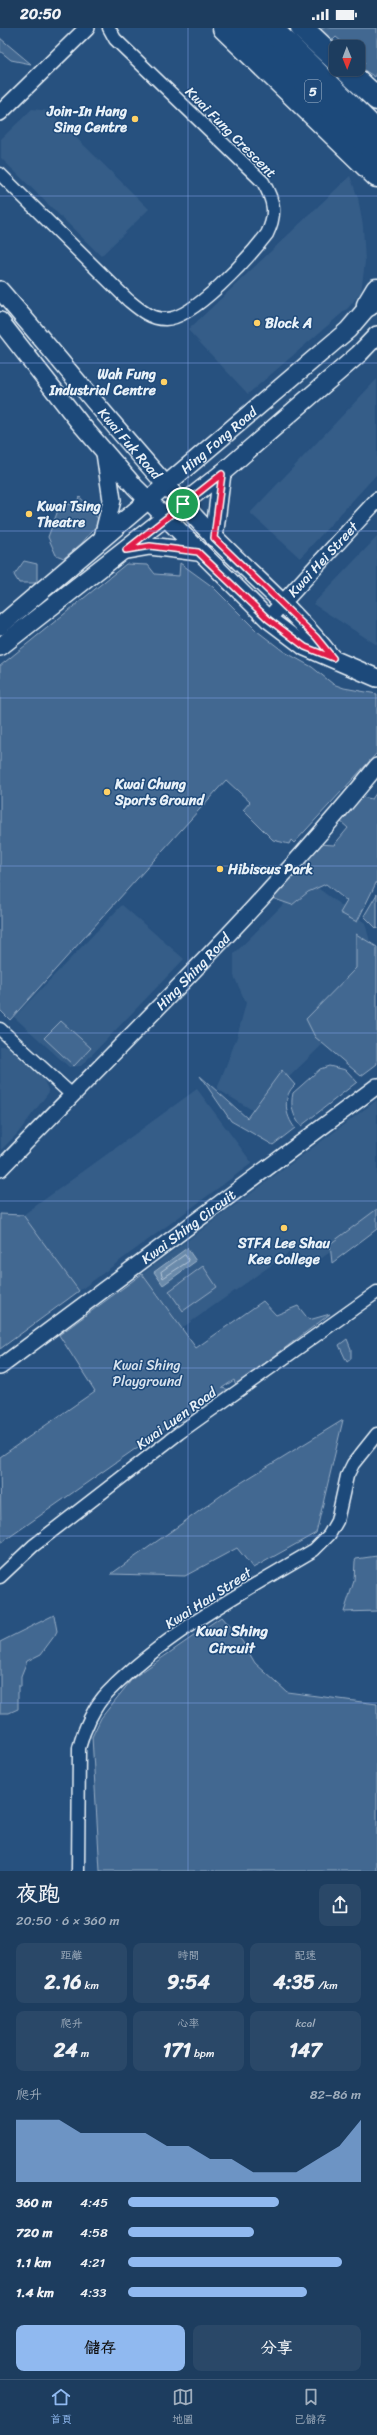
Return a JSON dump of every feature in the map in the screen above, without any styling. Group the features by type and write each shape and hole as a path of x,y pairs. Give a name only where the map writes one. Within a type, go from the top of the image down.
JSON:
{"highway":[{"path":"224,28 377,176"},
{"name":"5","path":"249,28 377,154"},
{"name":"5","path":"271,28 377,132"},
{"path":"302,28 329,53"},
{"path":"352,76 375,97"}],"main road":[{"name":"Kwai Fuk Road","path":"0,290 183,504 214,538 316,637 333,658"},
{"name":"Hing Fong Road","path":"0,626 48,587 103,537 348,330 375,298"},
{"name":"Kwai Fuk Road","path":"0,321 105,453 147,500 198,552 268,619 305,647 377,678"},
{"name":"Hing Fong Road","path":"0,648 222,474 359,354 377,335"},
{"path":"103,537 112,500 105,453"},
{"path":"214,538 222,474"},
{"path":"126,550 150,546 198,552"}],"street":[{"path":"0,113 87,28"},
{"name":"Kwai Fung Crescent","path":"0,174 128,300 148,315 158,318 178,318 197,306 267,234 272,223 275,210 272,197 263,182 115,39 109,28"},
{"name":"Kwai Hei Street","path":"268,619 376,502"},
{"name":"Hing Shing Road","path":"0,1169 200,966 335,818 377,766"},
{"path":"0,1029 72,1095"},
{"name":"Kwai Shing Circuit","path":"0,1367 377,1086"},
{"name":"Kwai Luen Road","path":"0,1576 33,1546 179,1433 377,1292"},
{"name":"Kwai Hau Street","path":"78,1871 80,1748 82,1735 107,1692 190,1624 314,1550 329,1535 336,1521 346,1476 353,1464 377,1434"}],"shaded area":[{"path":"32,109 49,111 149,209 101,256 1,158 1,139"},
{"path":"350,176 358,198 363,226 365,262 361,292 348,308 248,394 188,330"},
{"path":"377,379 377,474 300,558 250,513"},
{"path":"377,537 377,645 313,604"},
{"path":"307,880 365,923 375,960 325,1042 254,1111 217,1089 237,1037 246,1003 234,976 234,954"},
{"path":"122,905 184,959 81,1066 69,1067 14,1017"},
{"path":"0,1046 7,1046 43,1078 49,1092 18,1133 1,1150"},
{"path":"197,1089 252,1163 79,1291 23,1215"},
{"name":"STFA Lee Shau Kee College","path":"377,1100 377,1218 315,1263 290,1252 182,1328 142,1274"}],"green space":[{"path":"322,28 377,28 377,73 375,77 365,71 365,40 340,40 336,37 333,40 329,41 320,35"},
{"path":"0,38 31,64 11,60 0,51"},
{"path":"80,497 100,521 82,543 64,558 56,555 48,537 60,505 74,504"},
{"path":"24,561 37,564 37,583 19,583 14,575"},
{"name":"Kwai Chung Sports Ground","path":"180,563 213,587 257,631 283,651 312,667 333,684 344,688 377,694 377,753 294,843 291,840 289,844 273,840 243,810 250,802 226,780 10,1020 0,1010 0,666 126,564 148,565 155,574 179,576"},
{"path":"377,792 377,881 357,922 340,913 347,901 326,884 308,892 292,905 269,897 317,844 334,845 348,828 340,821 357,796 372,799"},
{"path":"377,894 377,929 364,916"},
{"path":"356,934 377,947 377,1064 361,1076 315,1037 306,1019 356,968"},
{"path":"61,1021 91,1048 74,1066 44,1038"},
{"path":"329,1066 346,1070 357,1082 301,1126 293,1111 293,1093 320,1069"},
{"path":"282,1070 295,1085 288,1095 286,1106 289,1118 295,1128 273,1145 231,1121 200,1076 247,1118"},
{"path":"377,1209 377,1229 332,1263 330,1244"},
{"path":"0,1214 23,1215 79,1291 0,1349"},
{"path":"203,1266 217,1287 183,1311 169,1291"},
{"name":"Kwai Shing Playground","path":"142,1274 196,1348 263,1301 276,1315 298,1306 309,1320 330,1314 236,1385 234,1380 222,1388 230,1390 184,1421 175,1421 1,1543 0,1457 95,1391 59,1335"},
{"path":"347,1339 351,1349 351,1359 347,1362 339,1345"},
{"path":"343,1420 316,1533 253,1568 237,1548 185,1576 111,1574 226,1492"},
{"path":"377,1556 377,1611 344,1612 354,1581 356,1559"},
{"path":"54,1615 57,1631 55,1635 41,1654 27,1661 21,1676 21,1686 18,1686 18,1709 9,1713 0,1713 0,1642"},
{"path":"221,1617 242,1641 255,1663 287,1692 377,1704 377,1871 100,1871 92,1737 101,1718 133,1678"}],"water":[{"path":"187,1248 196,1261 163,1285 154,1272"}],"place":[{"name":"Join-In Hang Sing Centre","path":"135,119"},
{"name":"Block A","path":"257,323"},
{"name":"Wah Fung Industrial Centre","path":"164,382"},
{"name":"Kwai Tsing Theatre","path":"29,514"},
{"name":"Kwai Chung Sports Ground","path":"107,792"},
{"name":"Hibiscus Park","path":"220,869"},
{"name":"STFA Lee Shau Kee College","path":"284,1228"}],"district":[{"name":"Kwai Shing Circuit","path":"232,1640"}],"route":[{"path":"222,474 214,538 316,637 333,658 305,647 268,619 198,552 150,546 126,550 183,504 222,474"}]}
